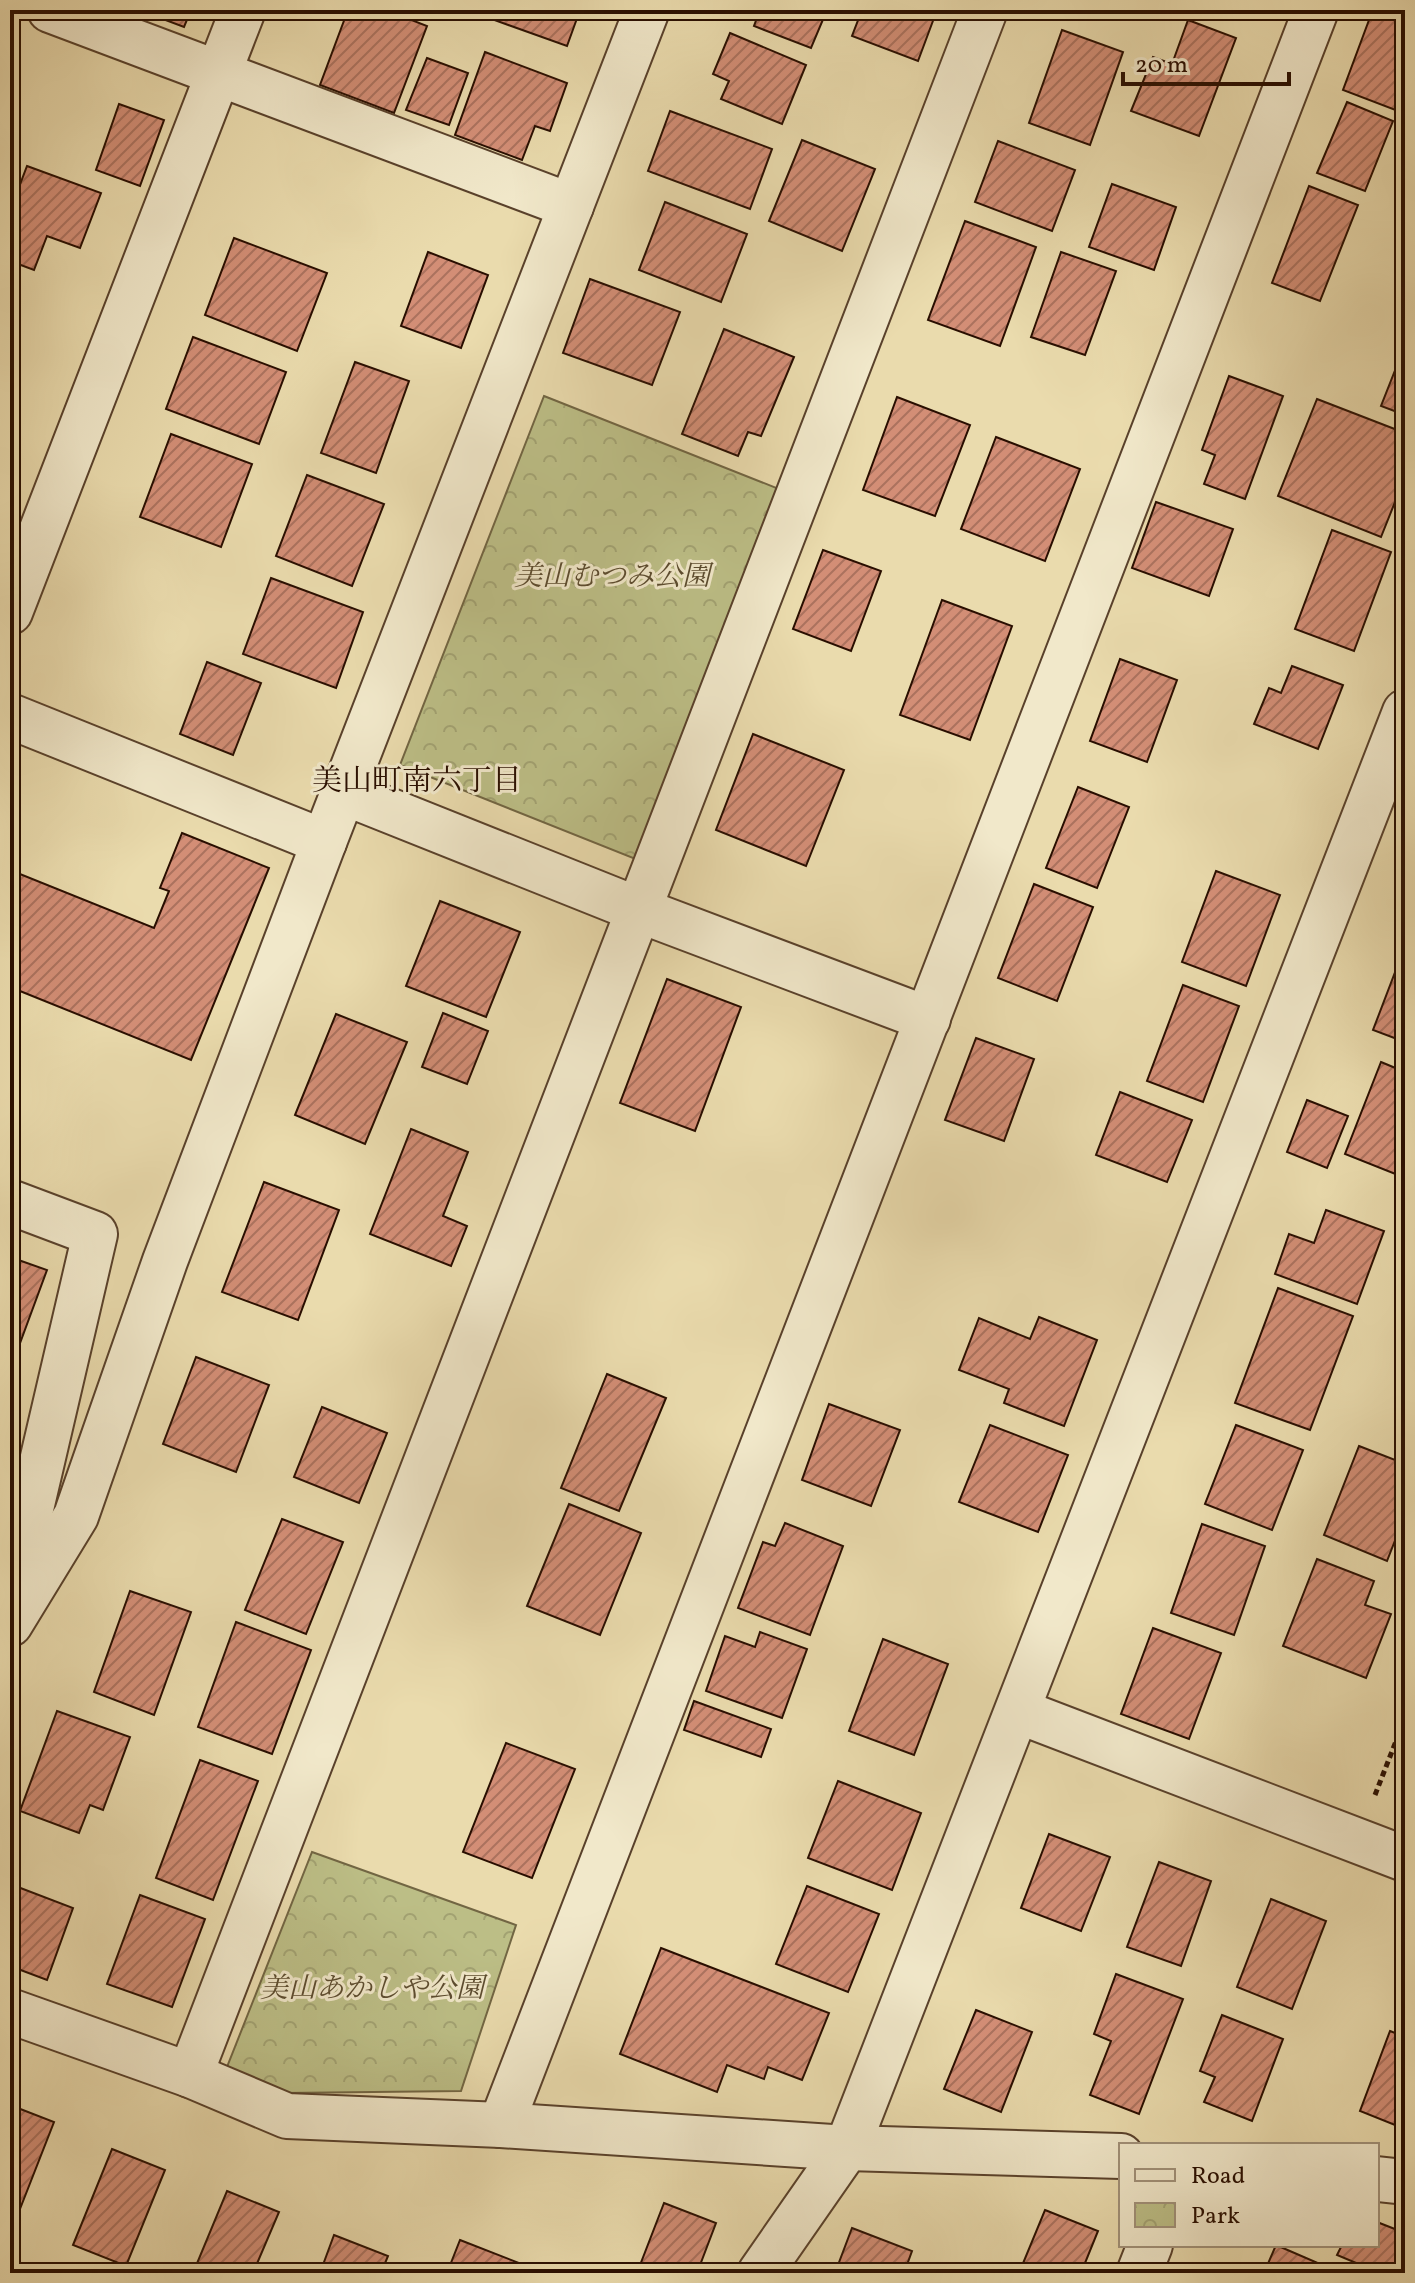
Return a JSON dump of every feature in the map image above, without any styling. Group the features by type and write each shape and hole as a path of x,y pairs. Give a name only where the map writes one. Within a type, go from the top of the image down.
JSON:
{"street":[{"path":"50,10 571,206"},
{"path":"10,612 243,10"},
{"path":"10,1624 76,1516 165,1261 343,792 647,10"},
{"path":"190,2075 985,10"},
{"path":"501,2125 1316,10"},
{"path":"760,2273 847,2148 1405,712"},
{"path":"10,716 324,842"},
{"path":"343,792 639,910 928,1019"},
{"path":"10,1202 95,1234 10,1599"},
{"path":"1018,1711 1405,1859"},
{"path":"10,2011 190,2075 287,2116 501,2125 847,2148 1119,2156"},
{"path":"1379,2179 1405,2182"},
{"path":"1139,2273 1149,2247"}],"path":[{"path":"1357,1841 1405,1718"}],"green space":[{"name":"美山むつみ公園","path":"544,396 784,491 638,860 400,765"},
{"name":"美山あかしや公園","path":"312,1852 516,1925 461,2091 285,2093 227,2067"}],"building":[{"path":"139,10 191,10 184,27"},
{"path":"348,10 386,10 427,26 394,113 320,85"},
{"path":"489,10 580,10 567,46 486,17"},
{"path":"760,10 827,10 811,48 754,26"},
{"path":"862,10 937,10 918,61 852,36"},
{"path":"1372,12 1405,24 1405,91 1398,111 1343,90"},
{"path":"1188,20 1236,38 1199,136 1131,111 1153,57 1172,64"},
{"path":"1062,30 1123,52 1090,145 1029,123"},
{"path":"730,33 806,65 782,124 721,99 729,81 713,74"},
{"path":"485,52 567,83 550,131 535,126 522,160 455,135"},
{"path":"427,58 468,73 449,125 406,110"},
{"path":"1347,102 1393,121 1365,191 1317,173"},
{"path":"119,104 164,120 140,186 96,170"},
{"path":"670,111 772,149 750,209 648,171"},
{"path":"802,140 875,169 842,251 769,221"},
{"path":"998,141 1075,170 1052,231 975,202"},
{"path":"27,166 101,193 80,248 47,236 34,270 10,261 10,211"},
{"path":"1112,184 1176,207 1154,270 1089,247"},
{"path":"1309,186 1358,205 1320,301 1272,283"},
{"path":"665,202 747,234 721,302 639,270"},
{"path":"965,221 1036,247 1000,346 928,320"},
{"path":"234,238 327,273 297,351 205,315"},
{"path":"428,252 488,275 461,348 401,326"},
{"path":"1061,252 1116,271 1085,355 1031,337"},
{"path":"590,279 680,312 652,385 563,353"},
{"path":"724,329 794,357 761,436 748,432 738,456 682,434"},
{"path":"193,337 286,372 259,444 166,409"},
{"path":"1405,345 1405,415 1381,406"},
{"path":"355,362 409,381 376,473 321,453"},
{"path":"1229,376 1283,396 1245,499 1204,484 1215,455 1202,450"},
{"path":"897,397 970,425 935,516 863,490"},
{"path":"1317,399 1405,433 1405,477 1381,537 1278,496"},
{"path":"171,434 252,464 221,547 140,517"},
{"path":"996,437 1080,469 1045,561 961,529"},
{"path":"307,475 384,504 352,586 276,556"},
{"path":"1156,502 1233,529 1209,596 1132,568"},
{"path":"1332,530 1391,552 1354,651 1295,629"},
{"path":"823,550 881,571 851,651 793,629"},
{"path":"271,578 363,612 336,688 243,654"},
{"path":"942,600 1012,626 970,740 900,715"},
{"path":"1120,659 1177,680 1147,762 1090,741"},
{"path":"207,662 261,683 233,755 180,734"},
{"path":"1292,666 1343,685 1318,749 1254,724 1269,688 1281,693"},
{"path":"753,734 844,770 806,866 716,830"},
{"path":"1078,787 1129,807 1097,888 1046,868"},
{"path":"182,833 269,868 191,1060 10,987 10,870 154,928 169,891 160,888"},
{"path":"1216,871 1280,895 1246,986 1182,962"},
{"path":"1034,884 1093,907 1057,1001 998,978"},
{"path":"440,901 520,932 486,1017 406,986"},
{"path":"1405,946 1405,1042 1373,1030"},
{"path":"667,979 741,1007 695,1131 620,1103"},
{"path":"1183,985 1239,1006 1203,1102 1147,1081"},
{"path":"443,1013 488,1031 467,1084 422,1067"},
{"path":"336,1014 407,1042 365,1144 295,1115"},
{"path":"976,1038 1034,1059 1004,1141 945,1120"},
{"path":"1381,1062 1405,1072 1403,1177 1345,1154"},
{"path":"1120,1092 1192,1120 1167,1182 1096,1155"},
{"path":"1307,1100 1348,1116 1327,1168 1287,1152"},
{"path":"411,1129 468,1152 443,1216 467,1226 451,1266 370,1234"},
{"path":"264,1182 339,1210 298,1320 222,1292"},
{"path":"1326,1210 1384,1231 1357,1304 1275,1274 1289,1234 1314,1243"},
{"path":"10,1257 47,1270 16,1354 10,1352"},
{"path":"1278,1288 1353,1316 1310,1430 1235,1403"},
{"path":"1039,1317 1097,1340 1064,1426 1004,1403 1009,1389 959,1370 979,1318 1030,1339"},
{"path":"196,1357 269,1385 236,1472 163,1444"},
{"path":"607,1374 666,1398 619,1511 561,1488"},
{"path":"829,1404 900,1430 871,1506 802,1480"},
{"path":"322,1407 387,1433 359,1503 294,1477"},
{"path":"990,1425 1068,1455 1038,1532 959,1502"},
{"path":"1236,1425 1303,1450 1272,1530 1205,1504"},
{"path":"1359,1446 1403,1463 1396,1479 1405,1482 1405,1515 1387,1561 1324,1535"},
{"path":"569,1504 641,1533 600,1635 527,1606"},
{"path":"282,1519 343,1542 306,1634 245,1610"},
{"path":"785,1523 843,1546 810,1635 738,1608 763,1542 775,1546"},
{"path":"1202,1524 1265,1546 1234,1635 1171,1613"},
{"path":"1317,1559 1374,1581 1365,1605 1391,1614 1366,1678 1283,1646"},
{"path":"130,1591 191,1612 154,1715 94,1692"},
{"path":"236,1622 311,1650 272,1754 198,1727"},
{"path":"1153,1628 1221,1653 1189,1739 1121,1714"},
{"path":"760,1632 807,1649 782,1718 706,1691 725,1636 755,1647"},
{"path":"883,1639 948,1664 914,1755 849,1731"},
{"path":"694,1701 771,1729 761,1757 684,1730"},
{"path":"57,1711 130,1737 103,1810 90,1805 79,1833 20,1811"},
{"path":"506,1743 575,1769 532,1878 463,1852"},
{"path":"200,1760 258,1781 213,1900 156,1878"},
{"path":"838,1781 921,1813 892,1890 808,1858"},
{"path":"1049,1834 1110,1857 1081,1931 1021,1908"},
{"path":"1159,1862 1211,1881 1181,1966 1127,1947"},
{"path":"10,1884 73,1908 47,1980 10,1966"},
{"path":"807,1886 879,1914 848,1992 776,1964"},
{"path":"140,1895 205,1919 172,2007 107,1984"},
{"path":"1271,1899 1326,1921 1292,2009 1237,1987"},
{"path":"661,1948 829,2013 802,2080 768,2067 764,2079 727,2065 717,2092 620,2054"},
{"path":"1116,1974 1183,1999 1139,2114 1090,2095 1111,2041 1094,2034"},
{"path":"976,2010 1032,2032 1001,2112 944,2089"},
{"path":"1222,2015 1283,2039 1252,2121 1204,2102 1215,2077 1200,2071"},
{"path":"1390,2031 1405,2037 1405,2129 1360,2111"},
{"path":"10,2105 54,2122 18,2214 10,2211"},
{"path":"112,2149 165,2170 126,2266 73,2245"},
{"path":"227,2191 279,2212 253,2273 193,2273"},
{"path":"664,2203 716,2223 697,2273 637,2273"},
{"path":"1045,2210 1098,2231 1081,2273 1019,2273"},
{"path":"1379,2223 1405,2233 1405,2253 1396,2273 1380,2273 1337,2255 1341,2247 1379,2247"},
{"path":"852,2228 912,2251 904,2273 835,2273"},
{"path":"334,2235 388,2256 381,2273 320,2273"},
{"path":"460,2240 519,2263 515,2273 447,2273"},
{"path":"1275,2247 1334,2270 1333,2273 1264,2273"}],"district":[{"name":"美山町南六丁目","path":"417,780"}]}
